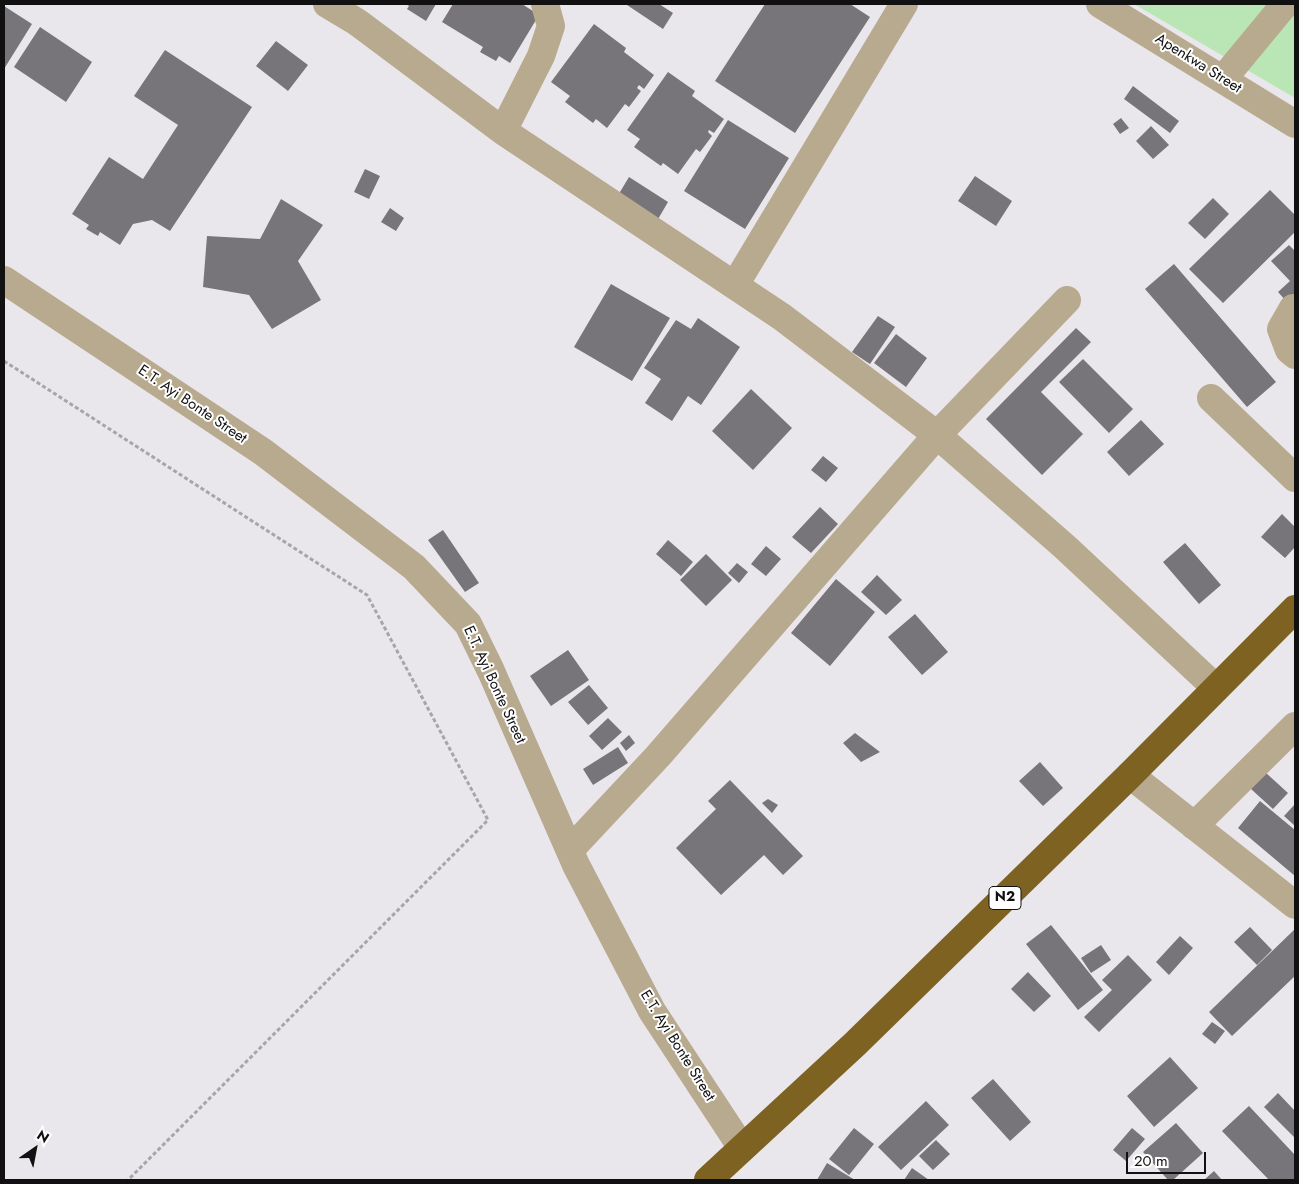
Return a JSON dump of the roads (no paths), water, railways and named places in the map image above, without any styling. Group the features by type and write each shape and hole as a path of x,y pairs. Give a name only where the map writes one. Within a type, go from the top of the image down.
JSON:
{"highway":[{"name":"N2","path":"708,1180 855,1044 1130,775 1295,609"}],"street":[{"path":"327,4 358,22 503,131 782,317 937,435 1065,547 1216,688"},
{"path":"503,131 540,56 550,26 546,4"},
{"path":"735,285 904,4"},
{"name":"Apenkwa Street","path":"1100,4 1295,124"},
{"path":"1223,79 1285,4"},
{"name":"E.T. Ayi Bonte Street","path":"4,280 262,452 414,567 468,624 491,671 580,874 652,1011 742,1148"},
{"path":"570,850 658,756 937,435 1067,300"},
{"path":"1293,308 1281,329 1289,350 1295,355"},
{"path":"1210,398 1295,478"},
{"path":"1194,826 1295,726"},
{"path":"1130,775 1295,905"}]}
